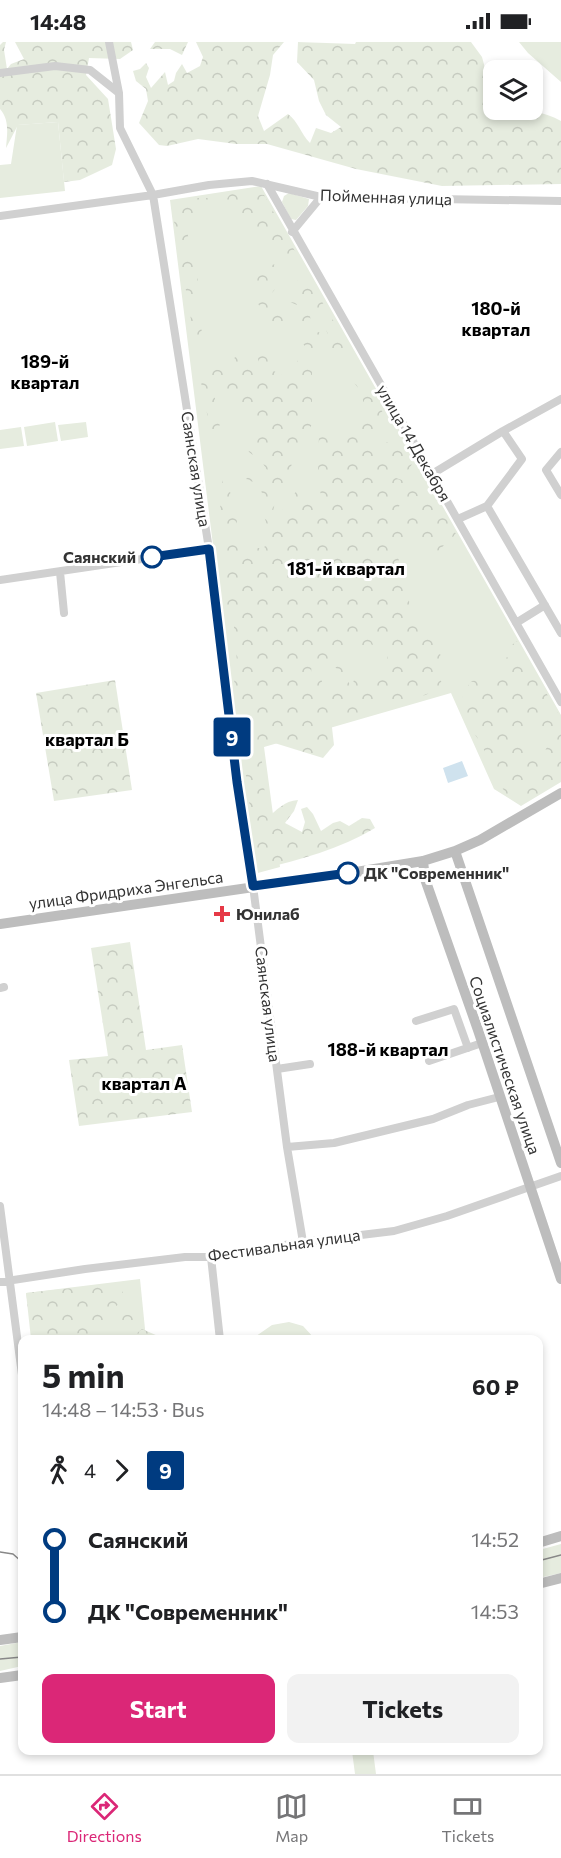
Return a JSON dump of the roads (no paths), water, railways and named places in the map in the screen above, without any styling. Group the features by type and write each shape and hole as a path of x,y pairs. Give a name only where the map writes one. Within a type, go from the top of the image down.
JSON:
{"street":[{"name":"Саянская улица","path":"109,42 119,93 120,128 153,195 209,549 237,782 303,1242"},
{"path":"0,73 55,66 90,70 119,93"},
{"name":"Пойменная улица","path":"0,216 209,185 252,181 321,197 561,201"},
{"name":"улица 14 Декабря","path":"267,184 292,232 561,702"},
{"path":"292,232 321,197"},
{"path":"432,474 561,399"},
{"path":"458,519 487,506 522,459 503,431"},
{"path":"561,452 546,470 561,495"},
{"path":"487,506 561,633"},
{"path":"0,580 209,549"},
{"path":"60,572 64,613"},
{"path":"516,623 545,605"},
{"name":"улица Фридриха Энгельса","path":"0,924 423,861 455,852 480,840 561,793"},
{"name":"Социалистическая улица","path":"455,852 561,1163"},
{"name":"Социалистическая улица","path":"423,861 424,879 561,1279"},
{"path":"416,1021 454,1009 468,1047"},
{"path":"429,1061 482,1043"},
{"path":"277,1069 310,1064"},
{"path":"288,1147 334,1143 433,1119 468,1104 499,1097"},
{"name":"Фестивальная улица","path":"0,1282 185,1257 211,1257 303,1242 394,1231 447,1216 561,1176"},
{"path":"0,1206 18,1341"},
{"path":"211,1257 219,1335"},
{"path":"543,1541 561,1536"},
{"path":"543,1583 561,1578"},
{"path":"0,1640 18,1638"},
{"path":"0,1678 18,1676"}],"water":[{"path":"462,761 468,776 448,783 443,768"}],"tram line":[{"path":"0,1552 13,1554 18,1558"},
{"path":"543,1560 561,1555"},
{"path":"0,1659 18,1657"}],"place":[{"name":"Саянский","path":"152,557"},
{"name":"ДК \"Современник\"","path":"348,873"},
{"name":"Юнилаб","path":"222,914"}],"district":[{"name":"180-й квартал","path":"496,319"},
{"name":"189-й квартал","path":"45,372"},
{"name":"181-й квартал","path":"346,569"},
{"name":"квартал Б","path":"87,740"},
{"name":"188-й квартал","path":"388,1050"},
{"name":"квартал А","path":"144,1084"}]}
